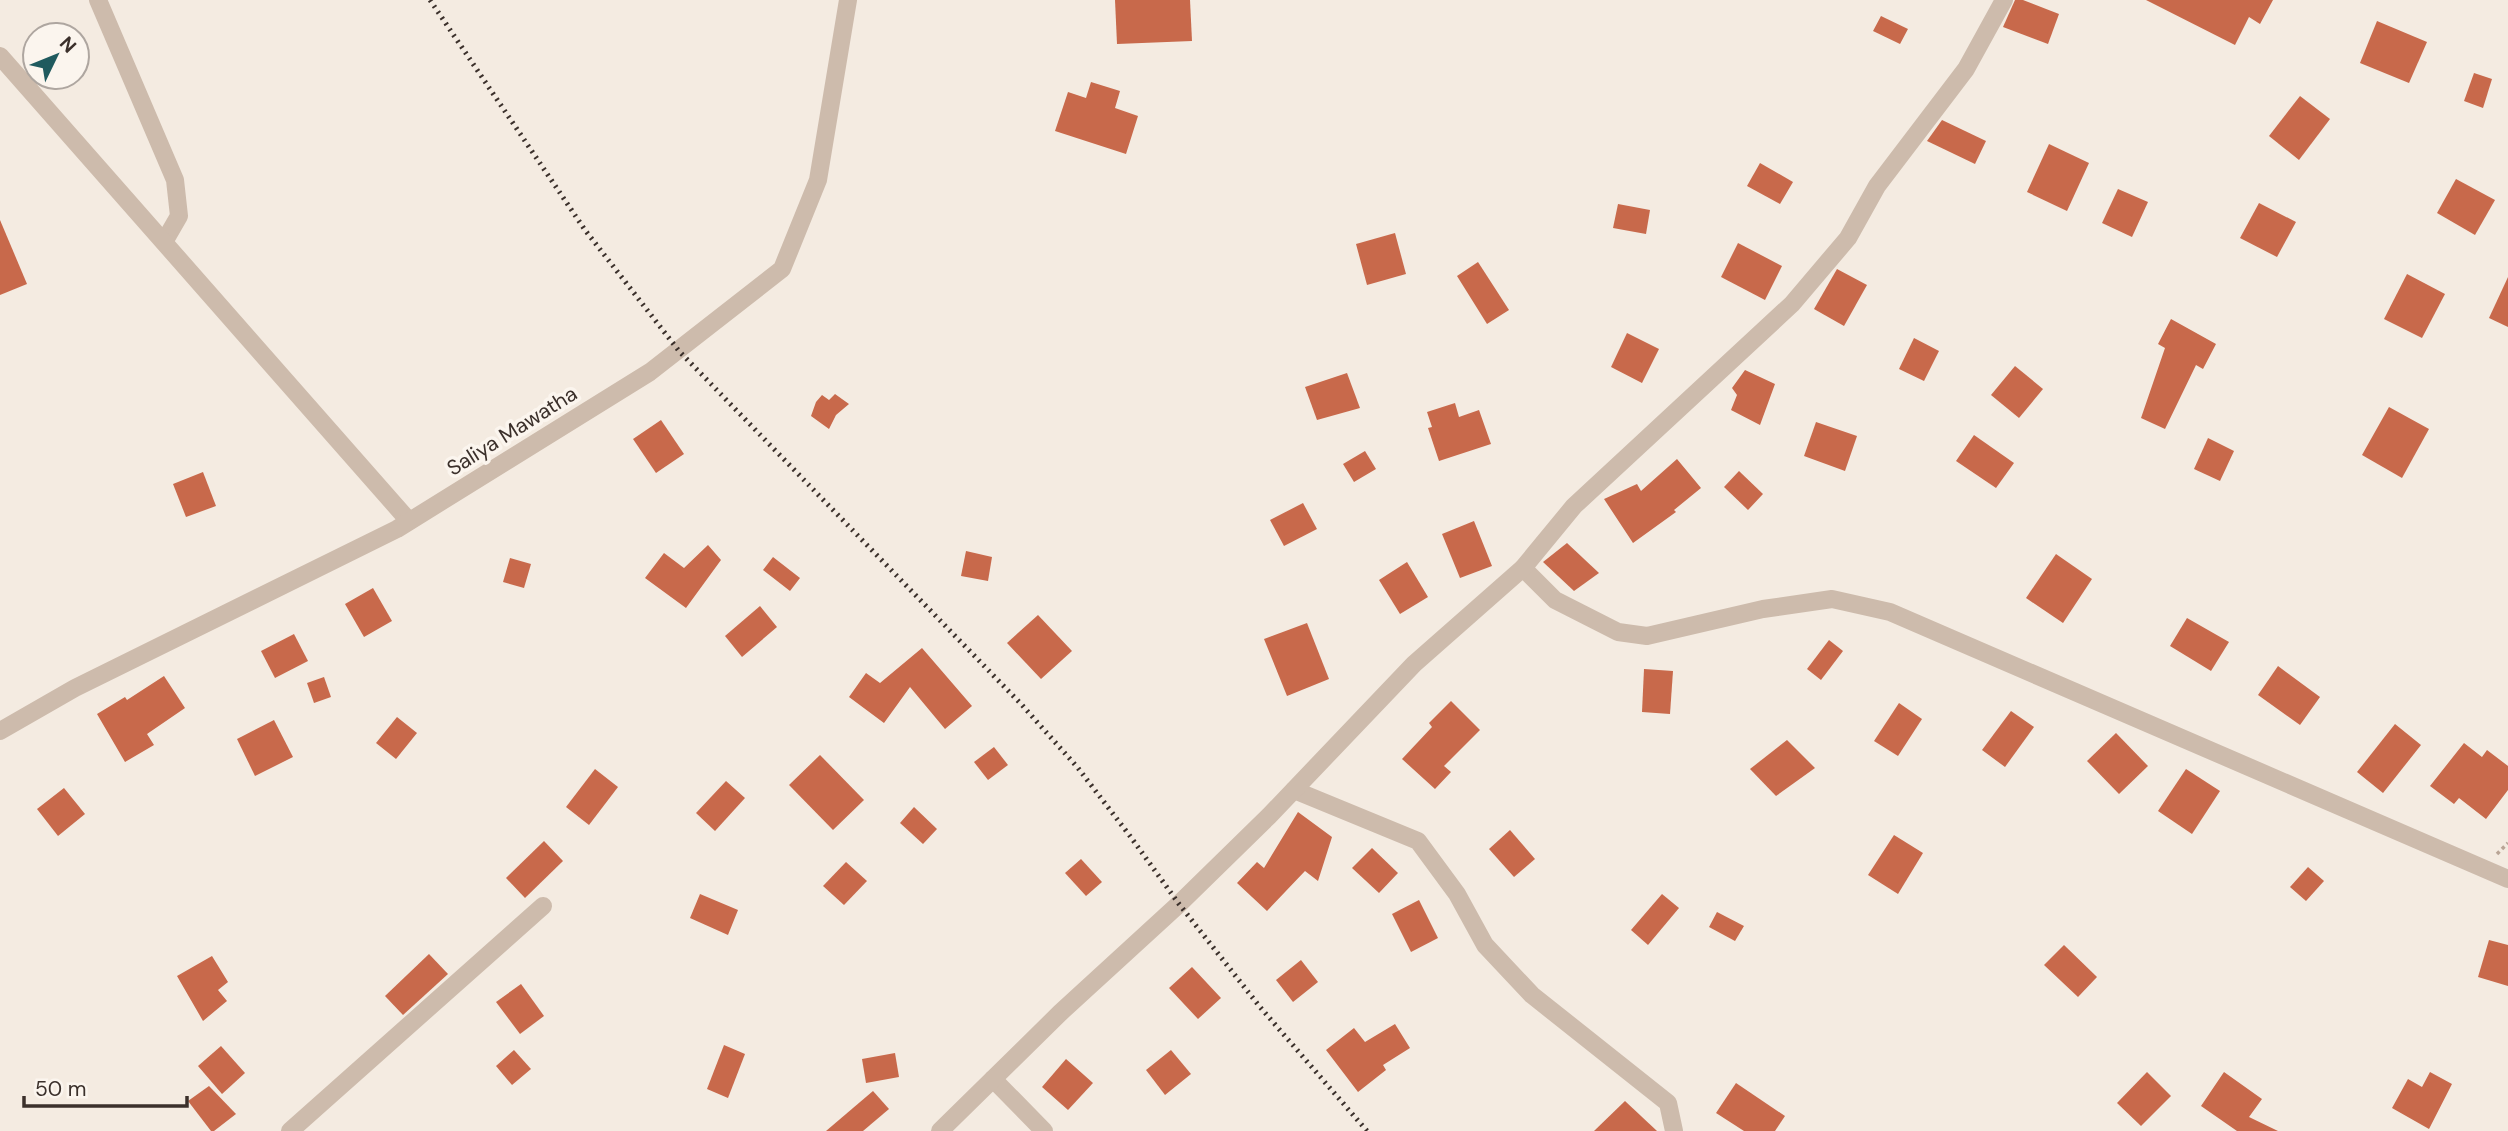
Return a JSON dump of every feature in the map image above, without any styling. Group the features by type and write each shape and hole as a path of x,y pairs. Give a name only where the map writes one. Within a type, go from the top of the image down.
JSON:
{"street":[{"path":"98,0 175,180 180,216 164,242"},
{"name":"Saliya Mawatha","path":"0,731 75,688 409,521 650,372 782,269 818,180 848,0"},
{"path":"940,1131 1060,1013 1179,904 1294,790 1414,664 1523,568 1574,506 1791,304 1848,238 1877,186 1966,69 2004,0"},
{"path":"0,56 409,521"},
{"path":"1523,568 1555,600 1618,632 1647,636 1763,609 1832,599 1890,612 2508,879"},
{"path":"1294,790 1418,841 1457,894 1485,945 1532,995 1668,1103 1674,1131"},
{"path":"289,1131 543,906"},
{"path":"993,1079 1044,1131"}],"building":[{"path":"1115,0 1190,0 1192,41 1117,44"},
{"path":"2015,0 2023,0 2059,14 2048,44 2003,27"},
{"path":"2146,0 2273,0 2260,24 2249,17 2235,45"},
{"path":"1881,16 1908,29 1900,44 1873,31"},
{"path":"2377,21 2427,42 2409,83 2360,63"},
{"path":"2474,73 2492,79 2483,108 2464,101"},
{"path":"1091,82 1120,91 1115,108 1138,116 1126,154 1055,131 1068,92 1086,98"},
{"path":"2300,96 2330,119 2299,160 2269,136"},
{"path":"1942,120 1986,141 1975,164 1927,141"},
{"path":"2049,144 2089,163 2067,211 2027,192"},
{"path":"1760,163 1793,182 1780,204 1747,186"},
{"path":"2456,179 2495,200 2475,235 2437,213"},
{"path":"2118,189 2148,202 2132,237 2102,223"},
{"path":"2259,203 2296,222 2277,257 2240,238"},
{"path":"1618,204 1650,210 1646,234 1613,228"},
{"path":"0,220 27,284 0,295"},
{"path":"1395,233 1406,274 1367,285 1356,244"},
{"path":"1738,243 1782,266 1765,300 1721,277"},
{"path":"1478,262 1509,310 1487,324 1457,276"},
{"path":"1837,269 1867,285 1844,326 1814,309"},
{"path":"2407,274 2445,294 2422,338 2384,319"},
{"path":"2508,277 2508,327 2489,318"},
{"path":"2171,319 2216,344 2203,369 2196,365 2165,429 2141,418 2165,348 2158,344"},
{"path":"1627,333 1659,349 1642,383 1611,367"},
{"path":"1914,338 1939,351 1924,381 1899,369"},
{"path":"2015,366 2043,389 2019,418 1991,395"},
{"path":"1745,370 1775,384 1760,425 1731,410 1737,395 1732,388"},
{"path":"1347,373 1360,408 1317,420 1305,387"},
{"path":"835,394 849,404 836,415 829,429 811,416 822,395 829,400"},
{"path":"1455,403 1459,417 1479,410 1491,444 1439,461 1428,428 1432,427 1427,412"},
{"path":"2389,407 2429,429 2402,478 2362,455"},
{"path":"661,420 684,454 656,473 633,439"},
{"path":"1816,422 1857,436 1845,471 1804,456"},
{"path":"1974,435 2014,463 1996,488 1956,461"},
{"path":"2208,438 2234,451 2220,481 2194,469"},
{"path":"1365,451 1376,469 1354,482 1343,464"},
{"path":"1677,459 1701,488 1674,510 1676,512 1633,543 1604,499 1637,484 1641,491"},
{"path":"1739,471 1763,494 1748,510 1724,487"},
{"path":"203,472 216,506 186,517 173,484"},
{"path":"1303,503 1317,529 1284,546 1270,520"},
{"path":"1474,521 1492,566 1460,578 1442,534"},
{"path":"1567,543 1599,573 1574,591 1543,562"},
{"path":"708,545 721,560 686,608 645,578 664,553 684,568"},
{"path":"966,551 992,557 988,581 961,576"},
{"path":"2056,554 2092,579 2063,623 2026,598"},
{"path":"773,557 800,578 790,591 763,570"},
{"path":"510,558 531,564 524,588 503,582"},
{"path":"1407,562 1428,597 1400,614 1379,580"},
{"path":"373,588 392,621 364,637 345,604"},
{"path":"760,606 777,627 742,657 725,636"},
{"path":"1038,615 1072,651 1041,679 1007,643"},
{"path":"2187,618 2229,642 2211,671 2170,646"},
{"path":"1307,623 1329,679 1287,696 1264,639"},
{"path":"294,634 308,661 275,678 261,651"},
{"path":"1829,640 1843,651 1821,680 1807,669"},
{"path":"922,648 972,706 945,729 910,687 884,723 849,697 866,673 880,683"},
{"path":"2278,666 2320,697 2300,725 2258,695"},
{"path":"1644,669 1673,671 1670,714 1642,712"},
{"path":"164,676 185,708 147,734 154,745 125,762 97,714 125,697 127,700"},
{"path":"324,677 331,697 314,703 307,683"},
{"path":"1451,701 1480,730 1444,766 1451,772 1435,789 1402,759 1432,727 1429,723"},
{"path":"1899,703 1922,719 1898,756 1874,741"},
{"path":"2011,711 2034,727 2005,767 1982,750"},
{"path":"397,717 417,733 396,759 376,743"},
{"path":"274,720 293,757 255,776 237,739"},
{"path":"2395,724 2421,745 2383,793 2357,772"},
{"path":"2116,733 2148,766 2119,794 2087,761"},
{"path":"1787,740 1815,768 1776,796 1750,769"},
{"path":"2464,743 2482,757 2487,750 2508,766 2508,790 2486,819 2459,798 2454,804 2430,786"},
{"path":"994,747 1008,765 988,780 974,762"},
{"path":"820,755 864,800 833,830 789,785"},
{"path":"595,769 618,787 589,825 566,807"},
{"path":"2186,769 2220,791 2192,834 2158,811"},
{"path":"726,781 745,798 715,831 696,813"},
{"path":"64,788 85,814 58,836 37,809"},
{"path":"914,807 937,829 923,844 900,823"},
{"path":"1298,812 1332,837 1318,881 1305,871 1267,911 1237,883 1257,862 1264,868"},
{"path":"1510,830 1535,859 1514,877 1489,849"},
{"path":"1894,835 1923,853 1898,894 1868,875"},
{"path":"544,841 563,861 525,898 506,878"},
{"path":"1372,848 1398,873 1379,893 1352,868"},
{"path":"1081,859 1102,882 1086,896 1065,873"},
{"path":"846,862 867,881 844,905 823,886"},
{"path":"2308,867 2324,881 2306,901 2290,887"},
{"path":"700,894 738,910 728,935 690,918"},
{"path":"1662,894 1679,908 1648,945 1631,930"},
{"path":"1419,900 1438,938 1411,952 1392,914"},
{"path":"1717,912 1744,926 1735,941 1709,927"},
{"path":"2489,940 2508,945 2508,986 2478,977"},
{"path":"2064,945 2097,977 2078,997 2044,965"},
{"path":"429,954 448,974 403,1015 385,996"},
{"path":"212,956 228,982 218,990 227,1001 203,1021 177,976"},
{"path":"1301,960 1318,982 1293,1002 1276,980"},
{"path":"1192,967 1221,998 1198,1019 1169,988"},
{"path":"521,984 544,1016 520,1034 496,1002"},
{"path":"1395,1024 1410,1048 1383,1065 1386,1070 1358,1092 1326,1050 1354,1028 1365,1042"},
{"path":"724,1045 745,1054 728,1098 707,1089"},
{"path":"221,1046 245,1073 222,1094 198,1066"},
{"path":"514,1050 531,1069 512,1085 496,1066"},
{"path":"1171,1050 1191,1074 1165,1095 1146,1070"},
{"path":"895,1053 899,1077 866,1083 862,1059"},
{"path":"1066,1059 1093,1083 1068,1110 1042,1087"},
{"path":"2147,1072 2171,1096 2141,1126 2117,1103"},
{"path":"2224,1072 2262,1099 2249,1117 2278,1131 2237,1131 2201,1106"},
{"path":"2430,1072 2452,1084 2429,1129 2392,1108 2408,1079 2422,1087"},
{"path":"1736,1083 1785,1116 1775,1131 1744,1131 1716,1113"},
{"path":"209,1086 236,1114 214,1131 211,1131 188,1101"},
{"path":"873,1091 889,1109 863,1131 826,1131"},
{"path":"1625,1101 1657,1131 1594,1131"}],"railway":[{"path":"430,0 585,230 679,351 1022,705 1078,768 1260,1007 1367,1131"}]}
